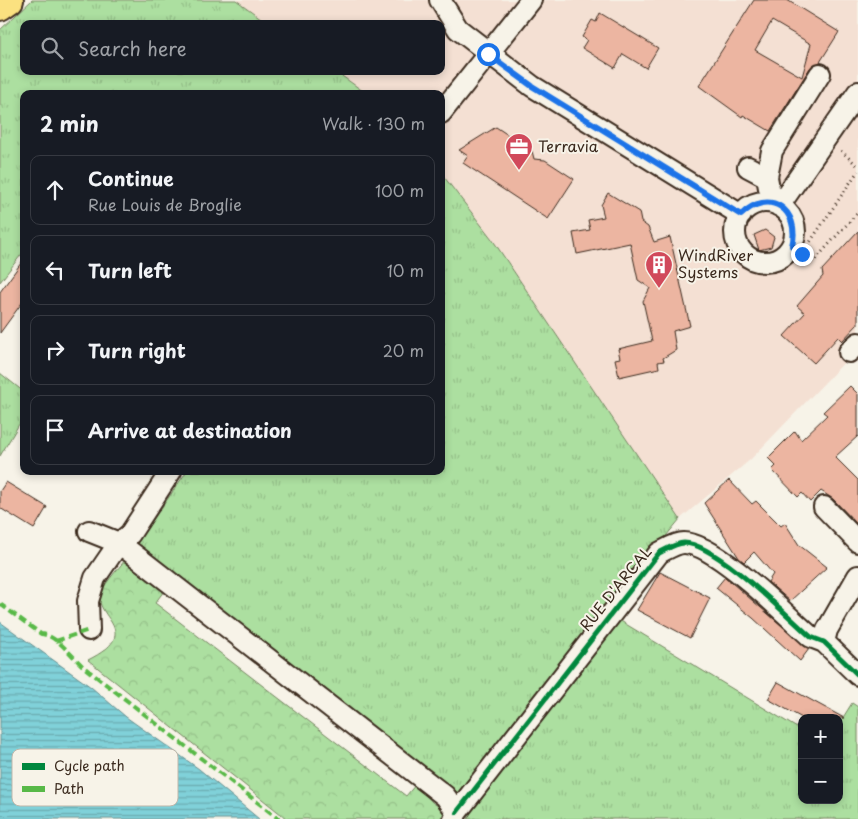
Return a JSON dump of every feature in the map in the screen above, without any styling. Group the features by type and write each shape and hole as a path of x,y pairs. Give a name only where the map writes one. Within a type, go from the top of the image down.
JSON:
{"main road":[{"path":"0,7 10,0"}],"street":[{"path":"440,0 458,29 532,86 741,215"},
{"path":"445,108 532,0"},
{"path":"775,204 767,177 772,151 820,74"},
{"path":"775,204 858,92"},
{"path":"748,167 767,177"},
{"path":"758,203 775,204 788,213 794,229 797,250 774,260 763,262 751,260 738,246 735,234 736,224 749,207 758,203"},
{"path":"89,630 89,591 95,578 119,543 130,534 168,475"},
{"path":"824,507 858,542"},
{"path":"89,531 119,543 445,796 455,815"},
{"name":"RUE D'ARCAL","path":"455,815 659,553 670,547 682,543 706,550 743,577 811,637 824,642 858,675"},
{"path":"824,642 827,630 858,576"}],"path":[{"path":"847,144 841,151 858,166"},
{"path":"858,171 797,250 813,262 858,212"}],"shaded area":[{"path":"236,0 858,0 858,348 751,459 680,519 492,239 445,178 445,90 361,90 341,75 445,75 445,20 264,20"}],"green space":[{"path":"32,0 236,0 264,20 20,20 20,75 341,75 361,90 20,90 20,256 0,282 0,30"},
{"path":"445,178 492,239 680,519 610,604 619,620 798,729 798,804 843,804 843,718 852,703 858,707 858,819 468,819 474,805 137,543 184,475 445,475"},
{"path":"0,373 20,389 20,423 0,456"},
{"path":"125,560 164,591 155,603 406,796 416,784 432,802 445,811 440,819 287,819 88,660 104,650 113,641 115,633 100,603 100,595 107,582"}],"water":[{"path":"0,622 91,687 126,717 171,749 12,749 12,806 178,806 178,754 259,819 0,819"}],"building":[{"path":"754,0 787,0 839,32 820,62 810,68 770,131 743,115 742,117 699,86","holes":["772,21 811,44 802,77 755,50"]},
{"path":"600,13 658,48 646,68 623,54 615,68 582,48 587,40 582,37 592,20 596,22"},
{"name":"Terravia","path":"496,127 532,151 534,159 545,160 574,179 548,219 463,163 468,156 459,150"},
{"name":"WindRiver Systems","path":"608,193 639,212 641,222 648,227 654,242 670,237 690,326 673,331 676,350 663,358 664,361 658,362 659,368 619,377 615,359 620,358 618,349 652,341 643,301 650,288 638,280 630,243 577,254 573,233 590,230 588,220 604,217 601,205"},
{"path":"765,230 774,237 771,247 759,250 754,235"},
{"path":"858,231 858,324 842,341 838,337 814,363 784,336 805,313 797,306 823,276 822,270"},
{"path":"20,264 20,306 0,333 0,292"},
{"path":"850,386 858,394 858,436 835,457 858,480 858,525 833,499 821,491 810,502 802,493 798,497 772,470 776,466 768,458 795,431 801,440 827,415 823,412"},
{"path":"729,480 752,504 756,501 781,526 785,523 799,545 827,567 790,601 768,582 773,574 754,552 744,562 739,558 704,503"},
{"path":"6,482 47,507 34,529 0,508 0,491"},
{"path":"660,572 710,598 690,638 637,610"},
{"path":"725,577 809,649 800,661 753,618 716,588"},
{"path":"778,682 837,714 798,714 798,716 768,699"}],"marked path":[{"path":"0,604 41,634 53,638 85,668 279,819"},
{"path":"56,641 89,630"}],"cycle path":[{"path":"457,812 659,553 671,546 684,543 697,546 731,567 811,637 824,642 858,675"}],"place":[{"name":"Terravia","path":"519,171"},
{"name":"WindRiver Systems","path":"659,289"}],"route":[{"path":"488,54 532,86 741,215 749,207 758,203 771,202 779,206 788,213 792,222 794,229 792,246 802,254"}]}
